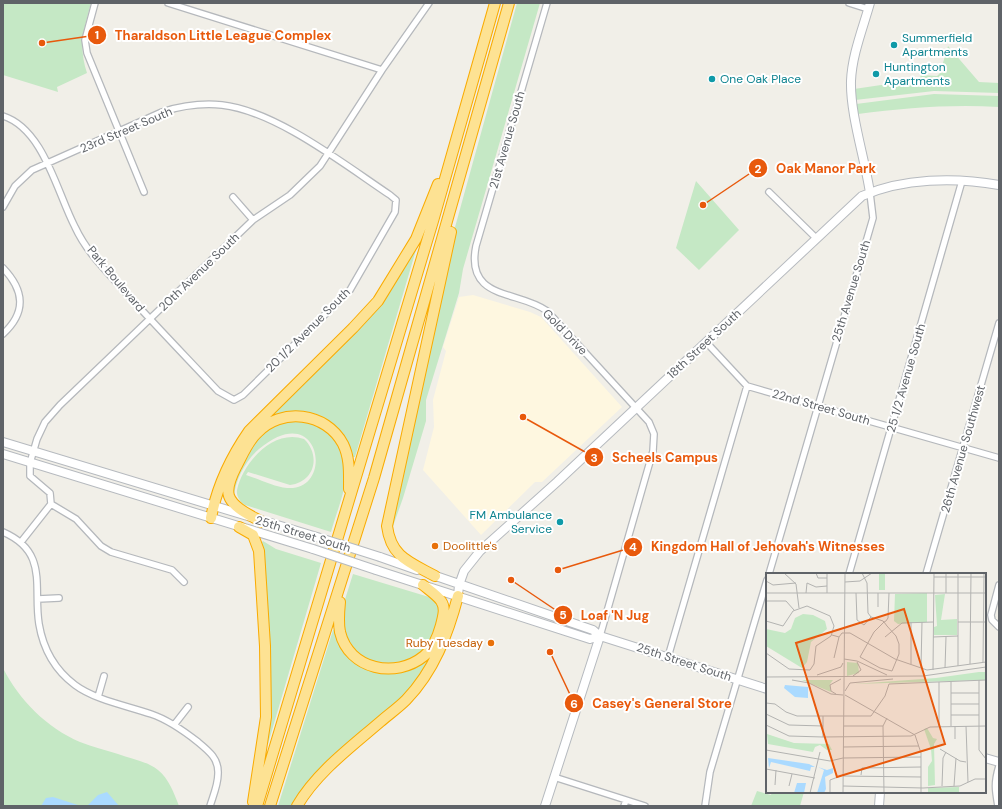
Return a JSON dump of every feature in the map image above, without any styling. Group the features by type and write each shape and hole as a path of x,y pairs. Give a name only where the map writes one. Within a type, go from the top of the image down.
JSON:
{"highway":[{"path":"257,806 349,502 495,3"},
{"path":"270,806 374,478 510,3"},
{"path":"211,518 230,462 249,431 353,328 378,301 392,281 416,239 461,122"},
{"path":"435,576 398,555 389,537 387,526 470,147"},
{"path":"262,522 243,510 231,500 229,495 229,487 241,458 256,433 273,421 288,417 305,416 320,421 332,429 343,444 349,464 349,502"},
{"path":"239,526 253,535 259,551 265,646 266,717 252,806"},
{"path":"344,576 339,617 340,633 348,649 361,661 375,668 390,670 402,668 424,656 431,649 437,637 444,611 442,602 423,585"},
{"path":"297,806 324,772 346,751 405,701 425,676 441,648 458,596"}],"main road":[{"name":"25th Avenue South","path":"869,6 853,66 851,86 870,193"},
{"name":"18th Street South","path":"458,596 459,584 464,571 480,551 557,482 862,196 877,190 910,184 962,181 999,185"},
{"name":"25th Street South","path":"3,442 380,557 593,630 600,636 766,689"},
{"name":"25th Street South","path":"3,454 313,549 590,639 600,636"},
{"path":"545,806 600,636"},
{"path":"986,758 999,762"},
{"path":"879,806 880,793"}],"street":[{"path":"95,3 85,40 87,53 144,192"},
{"path":"168,3 382,70"},
{"name":"20th Avenue South","path":"30,463 33,451 46,422 60,404 253,220 290,195 320,166 382,70 429,3"},
{"name":"21st Avenue South","path":"480,277 474,260 476,246 547,3"},
{"path":"850,3 869,6"},
{"name":"23rd Street South","path":"3,207 15,186 23,176 32,170 162,112 176,108 222,105 248,111 290,130 396,200 395,212 381,238"},
{"name":"Park Boulevard","path":"3,116 14,120 25,130 40,149 75,228 109,275 224,396 234,400 259,379"},
{"name":"25 1/2 Avenue South","path":"849,573 962,181"},
{"path":"769,192 816,238"},
{"name":"25th Avenue South","path":"769,573 873,218 870,193"},
{"path":"233,197 253,220"},
{"name":"20 1/2 Avenue South","path":"259,379 350,290 381,238"},
{"path":"3,268 13,279 20,294 20,306 13,324 3,334"},
{"name":"Gold Drive","path":"480,277 489,287 499,294 533,303 547,311 649,422 654,434 653,449 600,636"},
{"name":"26th Avenue Southwest","path":"926,573 964,448 999,323"},
{"path":"668,657 747,386 706,342"},
{"name":"22nd Street South","path":"747,386 892,426 999,458"},
{"path":"21,542 51,504 50,493 30,476 30,463"},
{"path":"51,504 76,519 101,546 111,552 172,570 184,582"},
{"path":"3,532 21,542 31,556 36,570 39,623 45,645 55,665 76,686 98,697 152,714 174,725 211,752 217,762 217,779 210,806"},
{"path":"705,806 710,772 766,583"},
{"path":"999,585 991,615 992,620 999,628"},
{"path":"38,599 59,598"},
{"path":"98,697 104,676"},
{"path":"174,725 188,707"},
{"path":"998,806 998,790 994,782 999,766"},
{"path":"554,777 625,803 645,806"}],"shaded area":[{"path":"473,295 530,312 541,317 622,407 542,482 535,482 481,535 423,470 434,427 433,400 446,351 443,347 459,297"}],"green space":[{"path":"3,3 91,3 84,29 82,46 87,73 57,87 58,92 3,75"},
{"path":"517,3 540,3 463,269 459,293 426,400 426,421 392,529 389,526 452,238"},
{"path":"948,46 979,82 999,83 999,93 934,91 855,100 854,89 915,80 920,78 921,75 937,76 940,73"},
{"path":"934,94 999,96 999,107 928,107 858,114 856,104"},
{"path":"696,181 739,230 699,270 676,248"},
{"path":"413,249 416,250 355,457 351,457 315,417 260,426 337,348"},
{"path":"291,420 308,421 318,425 332,436 342,451 345,460 346,477 342,498 331,532 245,505 238,497 237,490 240,479 253,459 271,443 282,438 293,437 304,439 309,445 314,460 313,467 305,479 290,485 248,472 246,475 272,485 287,488 302,485 312,476 316,464 314,450 308,440 296,434 280,436 259,449 242,471 236,484 234,497 232,497 233,483 249,449 269,427"},
{"path":"263,541 276,549 321,563 268,744 265,744 266,649"},
{"path":"353,574 429,597 436,602 440,613 430,643 415,660 388,667 359,657 343,633 342,609"},
{"path":"333,630 336,630 357,663 372,672 386,674 405,671 417,666 432,655 407,693 292,806 278,806"},
{"path":"3,668 17,691 45,721 56,729 80,742 139,760 154,767 168,782 179,806 3,806"},
{"path":"757,791 771,795 772,793 804,793 800,806 751,806"}],"water":[{"path":"107,792 119,806 87,806 98,795"},
{"path":"53,797 81,806 41,806 46,798"}],"place":[{"name":"Tharaldson Little League Complex","path":"42,43"},
{"name":"Summerfield Apartments","path":"894,45"},
{"name":"Huntington Apartments","path":"876,74"},
{"name":"One Oak Place","path":"712,79"},
{"name":"Oak Manor Park","path":"703,205"},
{"name":"Scheels Campus","path":"523,417"},
{"name":"FM Ambulance Service","path":"560,522"},
{"name":"Doolittle's","path":"435,546"},
{"name":"Kingdom Hall of Jehovah's Witnesses","path":"558,570"},
{"name":"Loaf 'N Jug","path":"511,580"},
{"name":"Ruby Tuesday","path":"491,643"},
{"name":"Casey's General Store","path":"550,652"}]}
